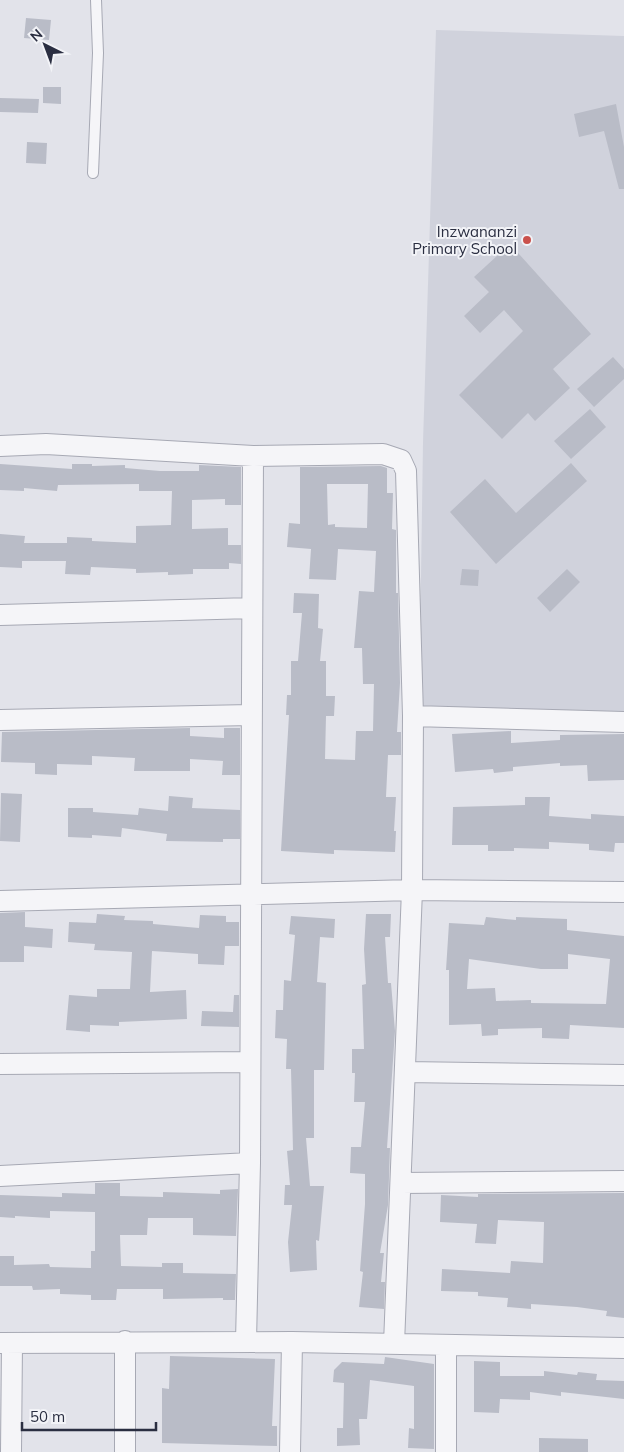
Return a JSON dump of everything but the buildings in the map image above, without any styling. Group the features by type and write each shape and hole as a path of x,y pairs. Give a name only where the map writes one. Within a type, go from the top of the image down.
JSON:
{"street":[{"path":"0,446 46,444 253,456 383,454 401,460 406,471 413,716 412,890 394,1344"},
{"path":"246,1342 250,1163 253,456"},
{"path":"0,615 252,608"},
{"path":"0,720 251,715"},
{"path":"413,716 624,722"},
{"path":"0,901 412,890 624,892"},
{"path":"0,1064 250,1062"},
{"path":"405,1072 624,1075"},
{"path":"0,1176 250,1163"},
{"path":"401,1183 624,1181"},
{"path":"125,1452 126,1341"},
{"path":"11,1452 6,1343 126,1341 292,1342 624,1348"},
{"path":"290,1452 292,1342"},
{"path":"446,1346 446,1452"}],"lane":[{"path":"93,173 98,53 96,0"}],"shaded area":[{"name":"Inzwananzi Primary School","path":"436,30 624,36 624,713 419,710 423,443"}],"place":[{"name":"Inzwananzi Primary School","path":"527,240"}]}
